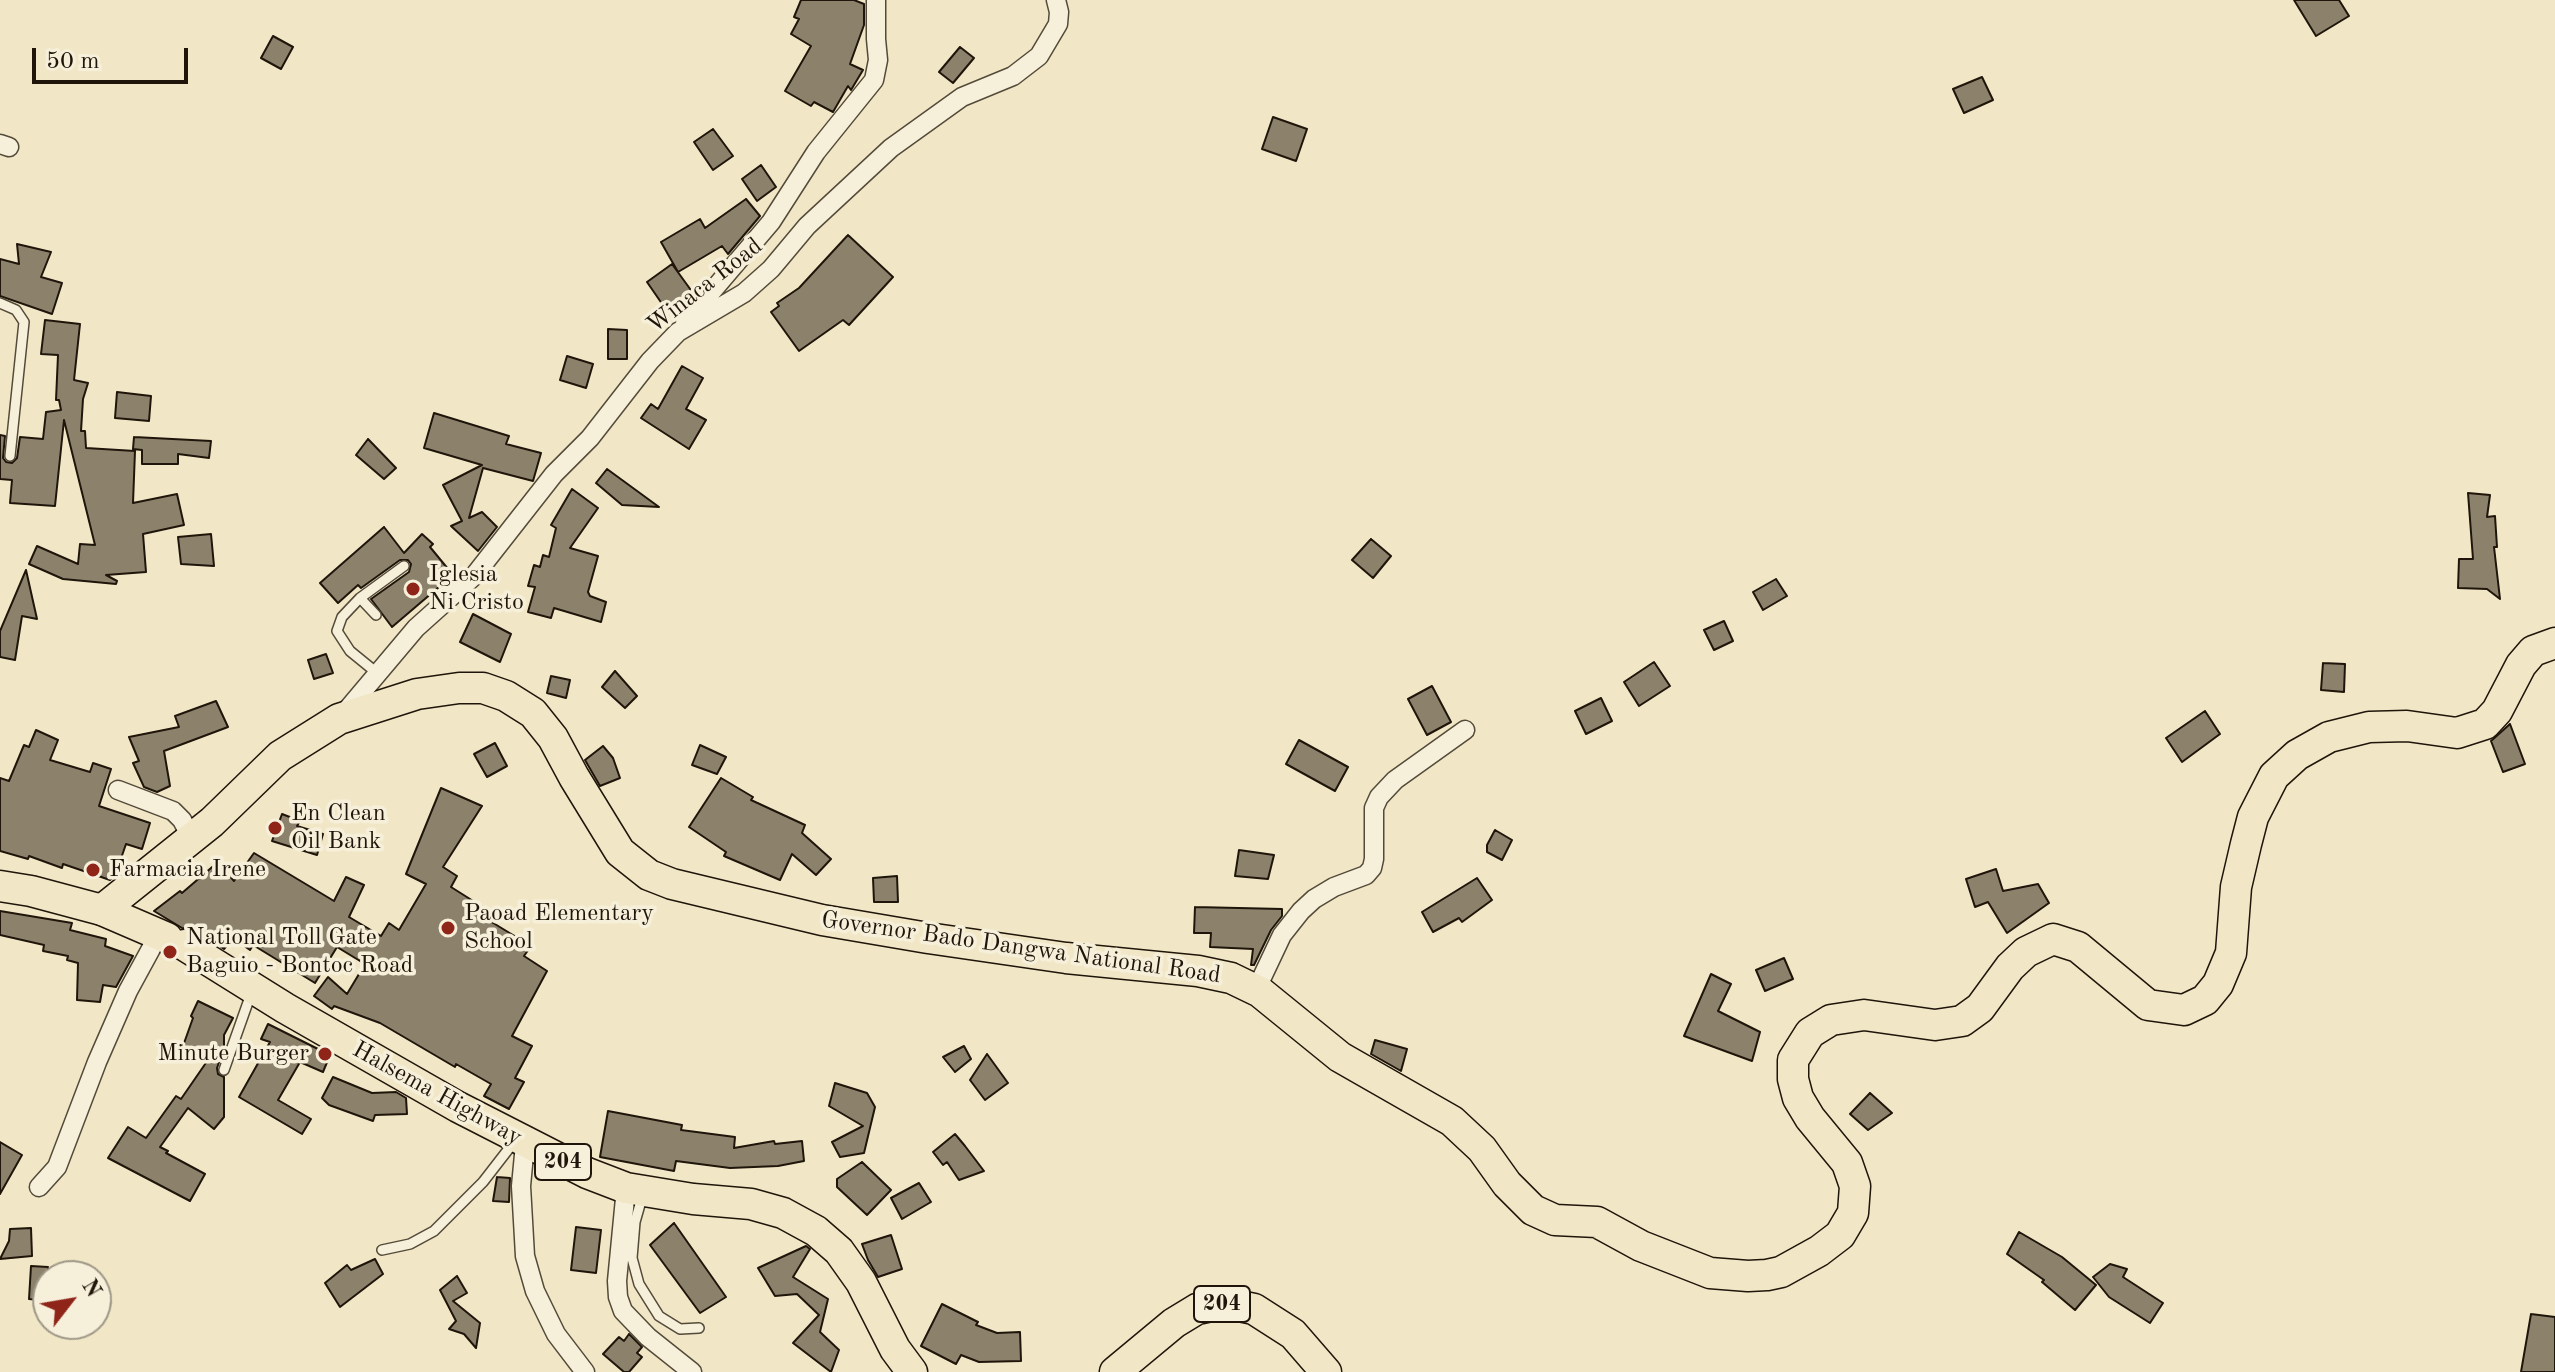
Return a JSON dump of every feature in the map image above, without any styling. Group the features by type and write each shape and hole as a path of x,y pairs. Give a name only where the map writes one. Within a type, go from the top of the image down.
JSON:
{"main road":[{"name":"Governor Bado Dangwa National Road","path":"102,910 212,822 280,756 339,719 417,694 483,688 506,696 533,713 553,738 620,852 649,875 672,884 822,920 1066,958 1198,971 1231,978 1256,990 1283,1009 1340,1057 1452,1121 1482,1149 1507,1184 1533,1210 1555,1220 1597,1222 1641,1246 1710,1273 1748,1276 1781,1272 1819,1251 1840,1235 1853,1213 1855,1186 1847,1163 1810,1118 1798,1098 1793,1079 1793,1060 1810,1033 1831,1020 1864,1015 1935,1025 1962,1021 1980,1008 2010,967 2026,952 2053,939 2078,947 2148,1005 2184,1010 2205,1000 2218,984 2231,953 2236,887 2246,844 2253,817 2274,776 2297,755 2329,737 2369,727 2407,726 2457,733 2485,724 2497,711 2521,665 2533,651 2555,643"},
{"name":"Halsema Highway","path":"0,886 102,910 170,939 521,1141 587,1173 635,1189 693,1199 751,1204 783,1213 816,1231 839,1251 861,1282 895,1349 912,1372"},
{"name":"204","path":"1115,1372 1174,1323 1197,1309 1225,1303 1254,1309 1293,1334 1326,1372"}],"street":[{"path":"678,332 771,222 816,152 874,80 878,60 876,0"},
{"name":"Winaca Road","path":"339,719 416,628 474,576 554,474 590,438 650,361 678,332 744,293 771,269 807,226 891,148 962,97 1013,76 1039,56 1058,24 1056,0"},
{"path":"1256,990 1282,935 1301,911 1314,899 1334,887 1366,875 1372,868 1374,808 1379,797 1395,780 1465,730"},
{"path":"118,790 173,811 191,837"},
{"path":"39,1187 57,1167 128,991 170,939"},
{"path":"521,1141 525,1256 535,1291 556,1334 585,1372"},
{"path":"635,1189 617,1281 618,1297 623,1311 648,1337 692,1372"}],"lane":[{"path":"0,303 16,310 24,322 10,456"},
{"path":"377,673 350,651 337,631 342,617 360,598 404,566"},
{"path":"360,598 376,615"},
{"path":"224,1070 253,988"},
{"path":"382,1250 410,1244 434,1231 521,1141"},
{"path":"635,1189 632,1258 639,1284 659,1316 680,1329 699,1328"}],"building":[{"path":"801,0 854,0 864,4 864,25 850,64 863,70 851,90 848,86 833,112 814,102 811,106 785,91 811,46 791,34 799,19 794,17"},
{"path":"2294,0 2339,0 2349,16 2316,36"},
{"path":"273,36 293,47 281,69 261,58"},
{"path":"960,47 974,58 953,83 939,72"},
{"path":"1982,77 1993,100 1964,113 1953,89"},
{"path":"1273,117 1307,129 1296,161 1262,149"},
{"path":"713,129 733,156 713,170 694,142"},
{"path":"761,165 776,187 757,201 742,179"},
{"path":"746,199 760,216 728,254 722,246 678,272 661,242 700,219 705,228"},
{"path":"848,235 893,277 849,325 843,320 799,351 771,312 779,306 777,303 799,288"},
{"path":"17,244 51,252 41,277 62,283 52,314 0,296 0,259 19,264"},
{"path":"672,264 693,293 667,311 647,282"},
{"path":"45,320 80,324 74,380 88,383 83,399 81,431 85,431 86,448 135,451 133,503 177,494 184,525 143,534 146,572 106,575 117,581 116,584 63,579 29,564 37,546 78,564 80,544 95,545 64,420 55,506 10,503 12,480 0,479 0,435 5,436 3,458 12,463 17,458 20,437 43,439 46,412 61,410 59,400 56,400 58,355 41,354"},
{"path":"608,329 627,330 627,359 608,359"},
{"path":"567,356 593,364 586,388 560,380"},
{"path":"682,366 703,378 686,409 706,420 689,449 641,418 651,404 658,409"},
{"path":"117,392 151,396 149,421 115,418"},
{"path":"434,413 509,436 506,444 541,453 533,481 483,468 469,518 482,512 497,527 478,551 451,526 462,521 443,485 482,465 424,448"},
{"path":"134,437 211,441 209,458 178,454 178,464 142,464 142,450 133,449"},
{"path":"368,439 396,468 384,479 356,455"},
{"path":"607,469 659,507 622,505 596,483"},
{"path":"572,489 598,508 570,548 598,556 588,592 590,596 606,602 601,622 554,608 551,618 528,612 535,587 528,586 534,565 540,567 543,555 549,557 556,528 551,525"},
{"path":"2468,493 2490,495 2487,517 2495,516 2497,547 2494,547 2500,599 2487,589 2458,588 2459,559 2473,559"},
{"path":"384,527 404,553 422,534 433,544 430,547 453,575 392,627 371,599 409,572 411,564 408,560 400,560 361,588 358,585 338,603 320,583"},
{"path":"211,534 214,566 181,564 178,537"},
{"path":"1371,539 1391,556 1373,578 1352,560"},
{"path":"26,570 37,619 22,616 15,660 0,657 0,631"},
{"path":"1776,579 1787,596 1763,610 1753,592"},
{"path":"473,614 511,634 500,662 460,642"},
{"path":"1724,621 1733,641 1714,650 1704,630"},
{"path":"326,654 333,673 314,679 308,660"},
{"path":"1654,662 1670,686 1639,706 1624,682"},
{"path":"2323,663 2345,664 2344,692 2321,690"},
{"path":"615,671 637,696 625,708 602,687"},
{"path":"551,676 570,680 566,698 547,693"},
{"path":"1432,686 1451,722 1427,735 1408,699"},
{"path":"1601,698 1612,721 1586,734 1575,711"},
{"path":"216,701 228,727 164,751 170,786 157,792 144,787 133,763 139,761 129,737 179,727 175,716"},
{"path":"2205,711 2220,734 2182,762 2166,738"},
{"path":"2510,724 2525,764 2503,772 2491,741"},
{"path":"36,730 58,740 50,760 90,772 93,763 111,769 99,806 150,823 142,849 126,844 115,876 110,880 63,864 62,868 29,856 28,859 0,851 0,778 9,781 24,745 29,747"},
{"path":"1299,740 1348,767 1335,791 1286,764"},
{"path":"495,743 507,766 487,777 474,754"},
{"path":"700,745 726,757 717,774 692,765"},
{"path":"603,746 613,758 620,778 600,786 585,760"},
{"path":"721,778 753,797 751,800 805,825 802,833 831,859 816,875 792,854 780,880 724,856 726,852 689,827"},
{"name":"Paoad Elementary School","path":"441,788 482,806 443,867 457,876 451,887 489,911 485,918 531,946 524,956 547,971 512,1036 532,1046 515,1078 524,1082 509,1109 484,1096 491,1084 456,1064 455,1067 380,1023 334,1006 332,1009 314,996 328,977 347,994 365,964 337,947 315,983 253,945 250,950 233,938 224,949 193,929 182,928 154,911 180,891 182,893 218,862 234,881 254,853 334,901 346,877 364,885 349,917 381,936 389,923 399,930 426,884 406,874"},
{"path":"282,814 300,821 297,826 323,834 317,855 272,841"},
{"path":"1495,830 1512,840 1502,860 1487,852"},
{"path":"1239,850 1274,855 1268,879 1235,876"},
{"path":"1996,869 2003,891 2038,884 2049,903 2007,933 1988,902 1975,907 1966,879"},
{"path":"897,876 898,902 874,902 873,878"},
{"path":"1477,878 1492,900 1462,922 1459,918 1433,932 1422,912"},
{"path":"1195,907 1282,909 1282,916 1271,930 1254,965 1251,965 1253,949 1210,947 1211,933 1194,933"},
{"path":"0,911 72,923 70,930 106,939 105,946 133,956 116,987 103,985 100,1002 77,1000 78,963 67,960 68,956 43,951 44,945 0,935"},
{"path":"1784,958 1793,979 1765,991 1756,970"},
{"path":"1711,974 1731,984 1718,1011 1760,1032 1752,1061 1684,1036"},
{"path":"198,1001 233,1018 224,1035 224,1048 217,1068 218,1074 224,1077 224,1117 214,1129 188,1108 160,1147 205,1174 190,1201 108,1158 128,1127 146,1138 176,1096 181,1099 210,1057 183,1046"},
{"path":"268,1024 330,1055 323,1072 300,1062 278,1100 311,1119 302,1134 239,1097 270,1042 261,1039"},
{"path":"1375,1040 1407,1049 1401,1071 1371,1054"},
{"path":"964,1046 971,1059 955,1072 943,1057"},
{"path":"987,1054 1008,1083 985,1100 970,1080"},
{"path":"333,1077 372,1093 396,1092 406,1098 407,1114 375,1115 373,1121 329,1105 322,1098"},
{"path":"835,1083 867,1093 875,1107 864,1153 840,1157 832,1142 863,1126 829,1106"},
{"path":"1870,1093 1892,1113 1868,1130 1850,1114"},
{"path":"608,1111 682,1125 681,1130 735,1137 734,1148 774,1141 775,1144 802,1141 804,1161 778,1166 730,1168 676,1161 674,1171 600,1157"},
{"path":"955,1134 984,1171 959,1180 947,1162 943,1165 933,1152"},
{"path":"0,1142 22,1155 0,1194"},
{"path":"862,1162 891,1190 867,1215 837,1187 837,1179"},
{"path":"497,1177 510,1178 509,1202 493,1201"},
{"path":"919,1183 931,1202 902,1219 891,1198"},
{"path":"674,1223 726,1297 700,1313 650,1245"},
{"path":"576,1227 601,1230 596,1273 571,1270"},
{"path":"31,1228 32,1256 0,1259 9,1241 10,1229"},
{"path":"2019,1232 2062,1257 2096,1285 2075,1310 2042,1282 2044,1280 2007,1254"},
{"path":"891,1235 902,1269 878,1277 862,1244"},
{"path":"806,1246 810,1249 793,1277 828,1299 820,1332 839,1350 831,1372 793,1343 819,1315 797,1294 775,1296 758,1268"},
{"path":"375,1259 383,1274 340,1307 325,1283 347,1265 351,1270"},
{"path":"2110,1264 2127,1269 2123,1277 2163,1303 2150,1323 2109,1297 2093,1277"},
{"path":"31,1266 32,1266 32,1299 29,1299"},
{"path":"457,1276 467,1293 453,1301 480,1323 476,1348 464,1334 449,1329 456,1321 440,1290"},
{"path":"942,1304 978,1322 976,1325 997,1333 1020,1332 1021,1361 979,1362 961,1355 956,1364 921,1346"},
{"path":"2531,1314 2555,1317 2555,1372 2521,1372"},
{"path":"629,1334 642,1347 637,1353 642,1357 629,1372 624,1372 603,1354 619,1337 624,1341"}],"place":[{"name":"Iglesia Ni Cristo","path":"413,589"},
{"name":"En Clean Oil Bank","path":"275,828"},
{"name":"Farmacia Irene","path":"93,870"},
{"name":"Paoad Elementary School","path":"448,928"},
{"name":"National Toll Gate Baguio - Bontoc Road","path":"170,952"},
{"name":"Minute Burger","path":"325,1054"}]}
